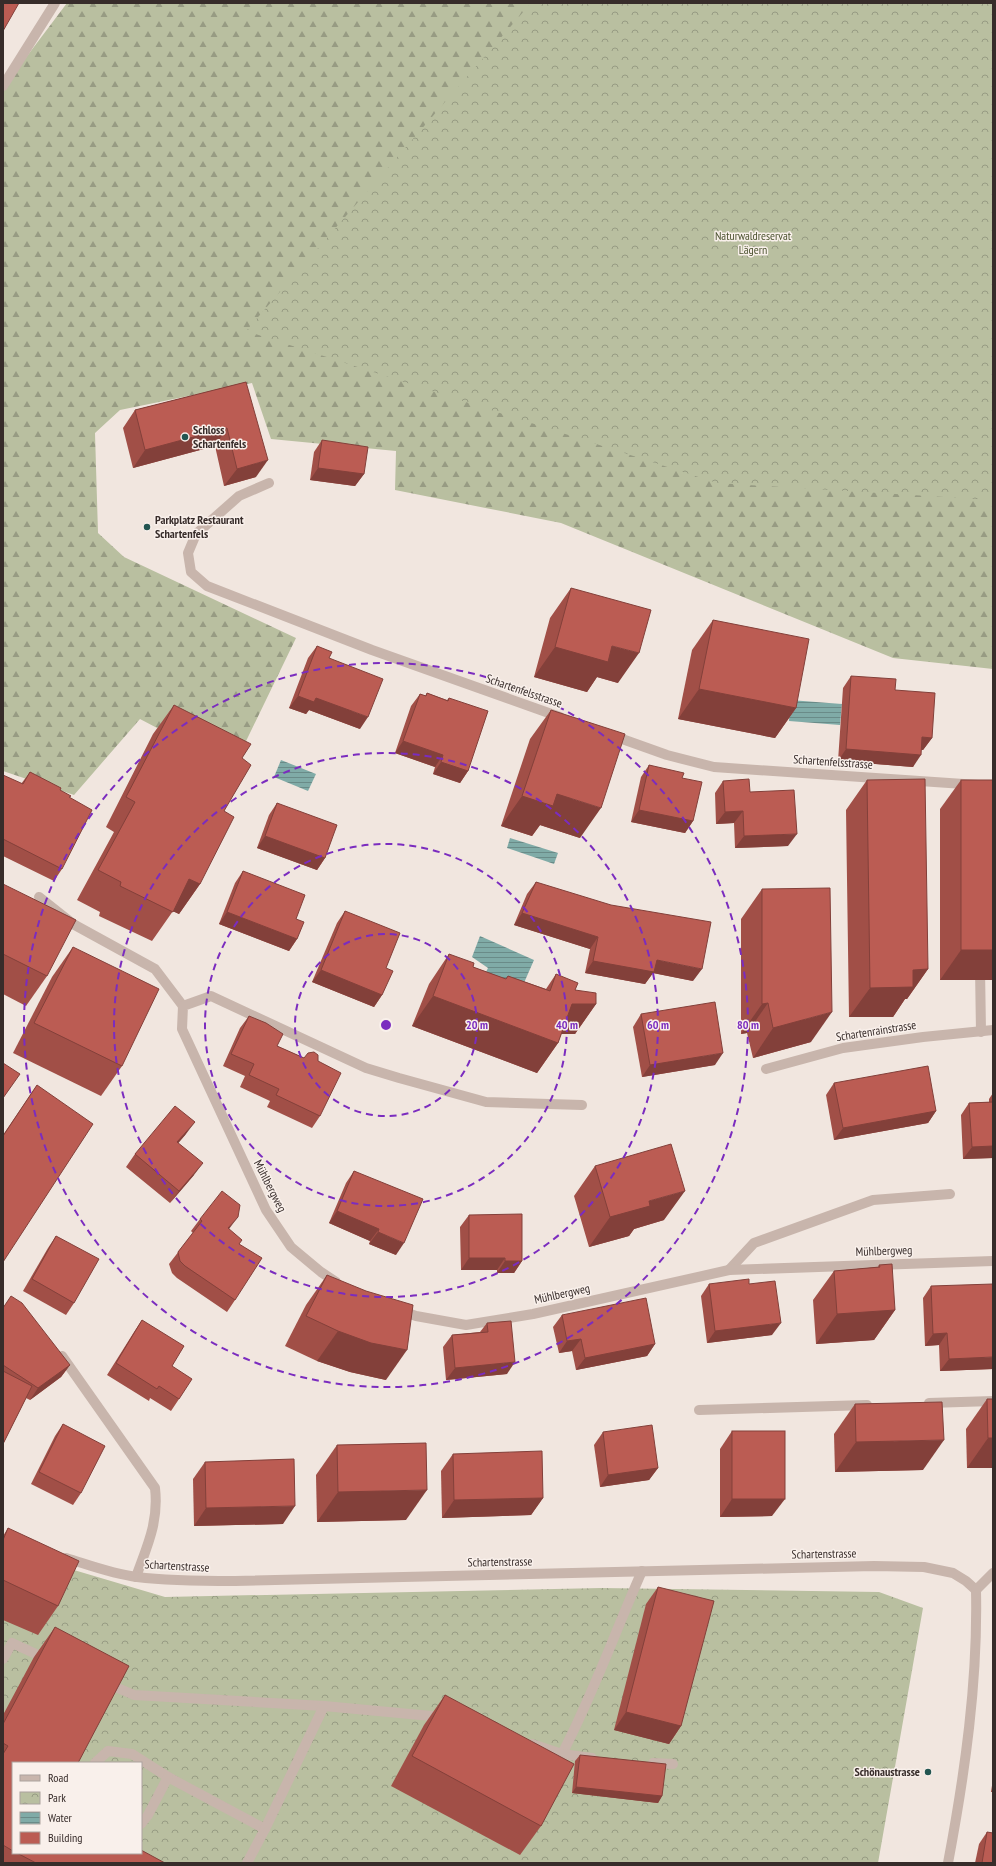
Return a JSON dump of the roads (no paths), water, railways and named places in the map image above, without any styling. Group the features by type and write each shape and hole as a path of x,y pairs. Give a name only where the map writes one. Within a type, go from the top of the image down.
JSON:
{"street":[{"path":"3,86 55,3"},
{"name":"Schartenfelsstrasse","path":"269,483 239,496 196,534 188,553 191,572 207,586 372,650 571,721"},
{"name":"Schartenfelsstrasse","path":"600,731 667,755 714,767 993,786"},
{"path":"39,897 73,924 155,969 183,1006 211,996 366,1068 486,1102 582,1105"},
{"path":"980,967 981,1032"},
{"name":"Mühlbergweg","path":"183,1006 182,1028 266,1210 291,1247 321,1272 346,1289"},
{"name":"Schartenrainstrasse","path":"766,1069 843,1048 923,1037 993,1030"},
{"path":"729,1270 754,1243 873,1200 950,1194"},
{"name":"Mühlbergweg","path":"387,1306 416,1316 466,1325 533,1314 729,1270 993,1261"},
{"path":"60,1354 155,1488 157,1504 154,1527 136,1577"},
{"path":"921,1403 993,1401"},
{"path":"699,1410 874,1405"},
{"name":"Schartenstrasse","path":"59,1556 136,1577 235,1582 642,1571 874,1566 924,1567 953,1573 976,1590"},
{"path":"562,1754 595,1686 616,1630 642,1571"},
{"path":"948,1863 961,1795 976,1654 976,1590 993,1573"},
{"path":"3,1658 12,1643 55,1662"},
{"path":"98,1680 134,1695 324,1706 453,1718"},
{"path":"247,1863 324,1706"},
{"path":"525,1742 562,1754 605,1760"},
{"path":"97,1762 108,1751 132,1754 168,1777 265,1829"},
{"path":"643,1762 673,1764"},
{"path":"142,1823 148,1815 168,1777"}],"water":[{"path":"790,700 842,704 840,725 789,721"},
{"path":"281,760 316,774 308,791 274,777"},
{"path":"510,838 558,853 554,864 507,848"},
{"path":"480,936 534,960 520,992 485,974 488,968 472,957"}],"place":[{"name":"Schloss Schartenfels","path":"185,437"},
{"name":"Parkplatz Restaurant Schartenfels","path":"147,527"},
{"name":"Schönaustrasse","path":"928,1772"}],"park label":[{"name":"Naturwaldreservat Lägern","path":"753,243"}]}
